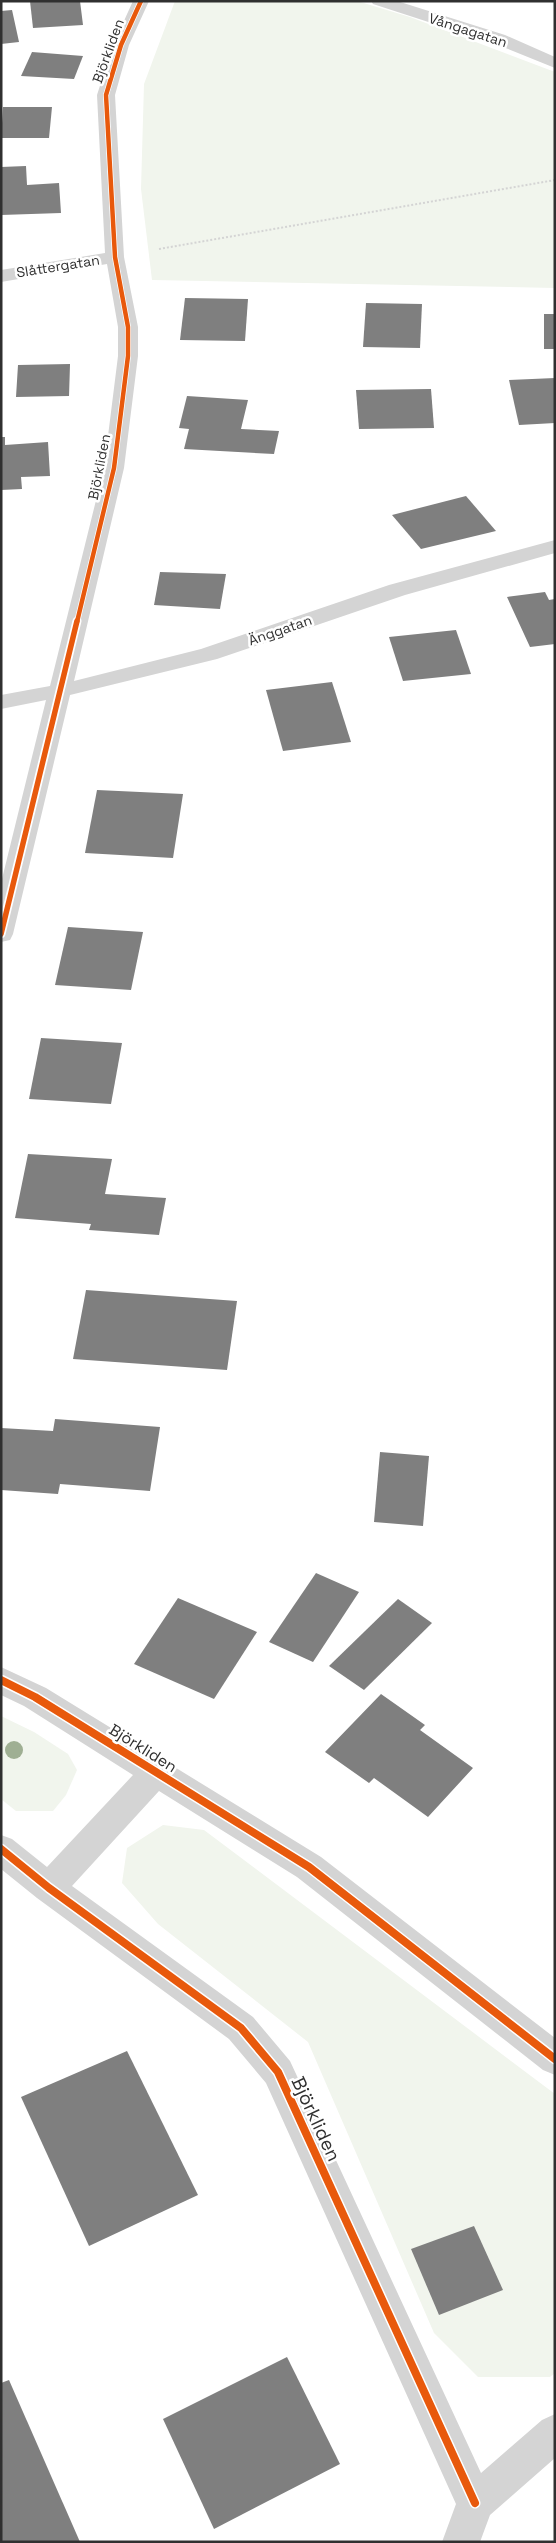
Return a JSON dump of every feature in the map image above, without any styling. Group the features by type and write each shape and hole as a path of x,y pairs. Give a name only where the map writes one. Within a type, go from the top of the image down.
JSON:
{"street":[{"name":"Björkliden","path":"1,934 58,691 114,468 128,356 128,327 116,257 106,94 121,44 140,1"},
{"name":"Vångagatan","path":"378,1 499,39 555,63"},
{"name":"Slåttergatan","path":"1,276 116,257"},
{"name":"Änggatan","path":"1,702 58,691 209,654 397,590 555,546"},
{"name":"Björkliden","path":"1,1680 35,1698 309,1868 555,2059"},
{"name":"Björkliden","path":"49,1888 156,1772"},
{"name":"Björkliden","path":"1,1849 49,1888 241,2028 278,2072 475,2503"},
{"path":"461,2542 475,2503 555,2433"}],"path":[{"path":"116,257 555,180"}],"shaded area":[{"path":"175,1 357,1 410,17 555,72 555,288 152,280 141,189 144,84"},
{"path":"1,1716 34,1732 68,1754 77,1770 66,1795 53,1811 16,1811 1,1799"},
{"path":"163,1825 204,1830 555,2094 555,2373 550,2377 478,2377 434,2333 308,2042 158,1924 122,1883 127,1848"}],"building":[{"path":"30,1 80,1 83,25 33,28"},
{"path":"12,10 19,42 1,44 1,11"},
{"path":"32,52 83,56 74,79 21,76"},
{"path":"3,107 52,107 49,138 1,138"},
{"path":"26,166 27,185 59,183 61,213 1,215 1,167"},
{"path":"185,298 248,299 245,341 180,340"},
{"path":"366,303 422,304 420,348 363,347"},
{"path":"544,314 555,314 555,349 544,349"},
{"path":"70,364 69,396 16,397 18,365"},
{"path":"555,378 555,423 519,425 509,380"},
{"path":"431,389 434,428 359,429 356,390"},
{"path":"187,396 248,400 241,429 279,431 274,454 184,449 189,429 179,428"},
{"path":"1,437 5,437 5,445 48,442 50,476 21,477 22,489 1,490"},
{"path":"466,496 496,531 421,549 392,515"},
{"path":"160,572 226,574 220,609 154,605"},
{"path":"545,592 549,600 555,599 555,644 530,647 507,597"},
{"path":"456,630 471,674 403,681 389,637"},
{"path":"332,682 351,742 283,751 266,690"},
{"path":"97,790 183,794 173,858 85,853"},
{"path":"68,927 143,932 131,990 55,985"},
{"path":"41,1038 122,1043 111,1104 29,1099"},
{"path":"28,1154 112,1159 105,1194 166,1198 159,1235 89,1230 91,1224 15,1218"},
{"path":"86,1290 237,1301 227,1370 73,1359"},
{"path":"55,1419 160,1427 150,1491 60,1484 58,1494 1,1490 1,1428 53,1431"},
{"path":"380,1452 429,1456 423,1526 374,1522"},
{"path":"316,1573 359,1592 313,1662 269,1642"},
{"path":"178,1598 257,1632 214,1699 134,1664"},
{"path":"398,1599 432,1623 364,1690 329,1666"},
{"path":"381,1694 425,1725 420,1730 473,1768 428,1817 374,1778 369,1783 325,1752"},
{"path":"127,2051 198,2195 89,2246 21,2097"},
{"path":"474,2226 503,2290 439,2315 411,2249"},
{"path":"287,2357 340,2464 214,2529 163,2419"},
{"path":"9,2380 80,2542 1,2542 1,2383"}],"cycle path":[{"path":"1,934 114,468 128,356 128,327 115,257 106,95 121,45 141,1"},
{"path":"1,1680 35,1697 309,1867 555,2059"},
{"path":"1,1849 49,1888 241,2028 278,2072 475,2503"}]}
